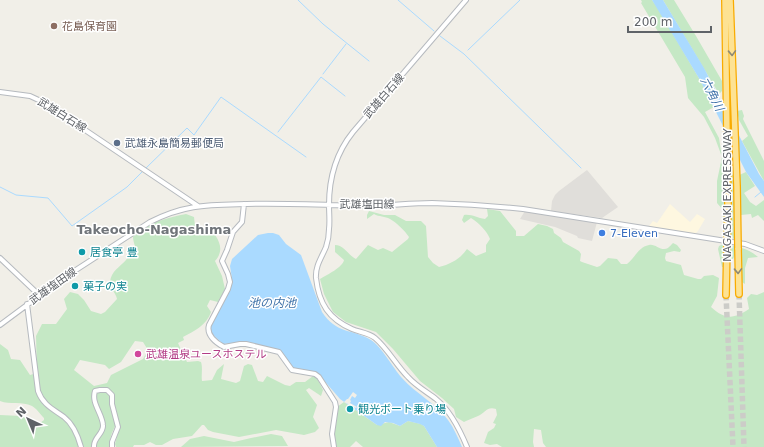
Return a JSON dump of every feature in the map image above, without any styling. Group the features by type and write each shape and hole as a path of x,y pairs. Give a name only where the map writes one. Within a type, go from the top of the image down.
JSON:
{"highway":[{"name":"NAGASAKI EXPRESSWAY","path":"725,0 728,205 726,295"},
{"name":"NAGASAKI EXPRESSWAY","path":"730,0 737,186 739,294"}],"main road":[{"name":"武雄白石線","path":"466,0 346,141 335,163 331,180 328,240 317,267 316,277 323,304 329,314 338,322 373,336 383,345 407,376 419,388 436,399 444,407 452,417 467,447"},
{"name":"武雄白石線","path":"0,92 30,96 45,103 198,206"},
{"name":"武雄塩田線","path":"0,325 39,295 150,222 163,215 198,206 244,204 329,204 366,206 433,203 523,208 745,244 764,251"},
{"path":"244,204 242,222 233,232 227,250 222,257 222,261 230,282 228,289 209,325 209,334 214,340 224,347 246,344 279,352 292,370 315,374 319,377 336,407 332,434 334,447"},
{"path":"0,258 39,295"},
{"path":"27,304 40,397 50,408 65,418 74,429 81,447"},
{"path":"94,447 95,438 102,431 103,424 93,397 95,392 100,390 107,390 112,395 112,404 118,427 112,442 112,447"}],"shaded area":[{"path":"587,170 618,207 602,218 551,211 552,201 555,195"},
{"path":"670,204 690,222 697,214 705,219 695,234 649,226 653,221 657,223"},
{"path":"525,211 597,222 592,241 578,238 577,236 555,227 520,219"}],"green space":[{"path":"641,0 652,0 657,7 700,80 714,107 705,112 719,138 722,157 715,138 704,117 688,98 685,77 641,3"},
{"path":"663,0 674,0 696,36 722,81 722,91 719,94"},
{"path":"742,110 744,116 743,119 764,161 764,181 742,141 748,136 739,120 737,111"},
{"path":"722,157 737,176 746,172 755,186 744,193 750,202 756,206 764,200 764,221 758,215 752,218 751,214 741,215 741,239 723,238 723,210 717,203 717,181"},
{"path":"487,209 500,211 516,231 516,236 524,236 538,224 553,229 554,233 561,238 563,242 579,251 581,254 580,261 597,267 608,258 617,259 621,264 627,264 639,250 645,246 654,245 665,249 673,243 681,250 680,252 674,251 666,253 666,261 681,265 684,275 698,279 701,279 704,276 713,275 719,278 717,296 711,307 725,316 730,317 739,315 749,309 747,298 751,294 757,295 764,292 764,447 546,447 543,443 541,430 534,429 534,447 502,447 497,444 490,445 484,443 488,432 494,428 496,424 493,423 497,415 496,409 490,408 480,415 464,422 456,417 454,409 420,381 393,349 376,332 346,322 333,312 324,294 320,279 334,271 343,263 344,260 335,252 335,245 343,248 356,259 368,245 378,250 383,248 392,252 409,237 398,224 388,218 374,214 367,219 369,211 384,215 395,215 406,221 421,221 426,226 428,257 439,267 455,261 467,249 476,256 486,252 486,245 490,239 485,230 471,218 464,223 462,220 464,215 485,219 488,216"},
{"path":"186,214 194,217 195,226 198,229 203,230 207,225 217,237 220,251 215,261 222,276 225,289 218,302 210,300 207,306 211,312 206,321 200,327 183,337 184,340 178,343 187,362 201,362 202,381 212,380 217,370 224,364 221,379 236,383 240,381 244,366 248,364 252,365 258,381 263,382 267,376 290,386 296,382 305,382 313,376 317,378 323,390 321,396 309,388 306,390 317,405 313,417 319,428 315,432 304,435 276,430 239,437 213,432 202,425 192,436 173,439 162,445 156,445 150,442 144,445 134,445 133,447 116,447 115,444 119,429 116,424 110,438 111,447 0,447 0,415 21,416 38,423 44,420 44,418 32,406 0,401 0,344 8,350 11,359 20,360 30,375 37,373 36,336 42,324 56,324 67,309 64,299 70,292 78,294 91,311 101,314 105,312 117,299 110,284 112,275 126,260 135,246 133,237 136,233 149,225","holes":["135,341 143,342 148,350 143,359 111,375 107,383 94,386 74,370 80,360 105,365 109,369 121,362"]},
{"path":"723,244 742,248 750,251 758,257 748,258 745,268 745,284 742,282 741,254 739,252 736,253 733,259 731,259 727,251 724,267 722,267 718,249 719,246"},
{"path":"344,402 377,425 389,422 400,426 408,421 421,424 424,426 437,447 363,447 356,441 350,447 334,447 333,434 337,407"},
{"path":"271,434 282,436 288,446 181,447 190,439 204,436 234,442"}],"water":[{"name":"六角川","path":"652,0 663,0 704,68 764,181 764,197 746,172 700,80"},
{"name":"池の内池","path":"268,233 279,235 286,244 301,255 322,312 327,319 339,328 364,337 375,343 402,378 443,414 452,426 462,447 437,447 424,426 420,424 408,421 400,426 385,422 381,426 377,425 340,399 321,377 293,369 283,354 243,342 223,344 210,332 211,324 231,285 232,279 230,266 232,259 258,235"}],"pier":[{"path":"353,392 357,395 355,398 352,396 350,403 357,407 356,408 344,402"}],"waterway":[{"path":"298,0 323,24 369,61"},
{"path":"398,0 434,31"},
{"path":"468,50 520,0"},
{"path":"440,36 464,54 581,168"},
{"path":"323,74 346,44"},
{"path":"278,132 321,77 345,96"},
{"path":"145,169 187,128 194,135 221,97 306,157"},
{"path":"0,187 16,195 48,198 72,226 127,187 143,171"},
{"path":"755,197 761,192"}],"tunnel":[{"path":"739,294 744,447"},
{"path":"726,295 733,447"}],"place":[{"name":"花島保育園","path":"54,26"},
{"name":"武雄永島簡易郵便局","path":"117,143"},
{"name":"7-Eleven","path":"602,233"},
{"name":"居食亭 豊","path":"82,252"},
{"name":"菓子の実","path":"75,286"},
{"name":"武雄温泉ユースホステル","path":"138,354"},
{"name":"観光ボート乗り場","path":"350,409"}],"district":[{"name":"Takeocho-Nagashima","path":"154,229"}]}
